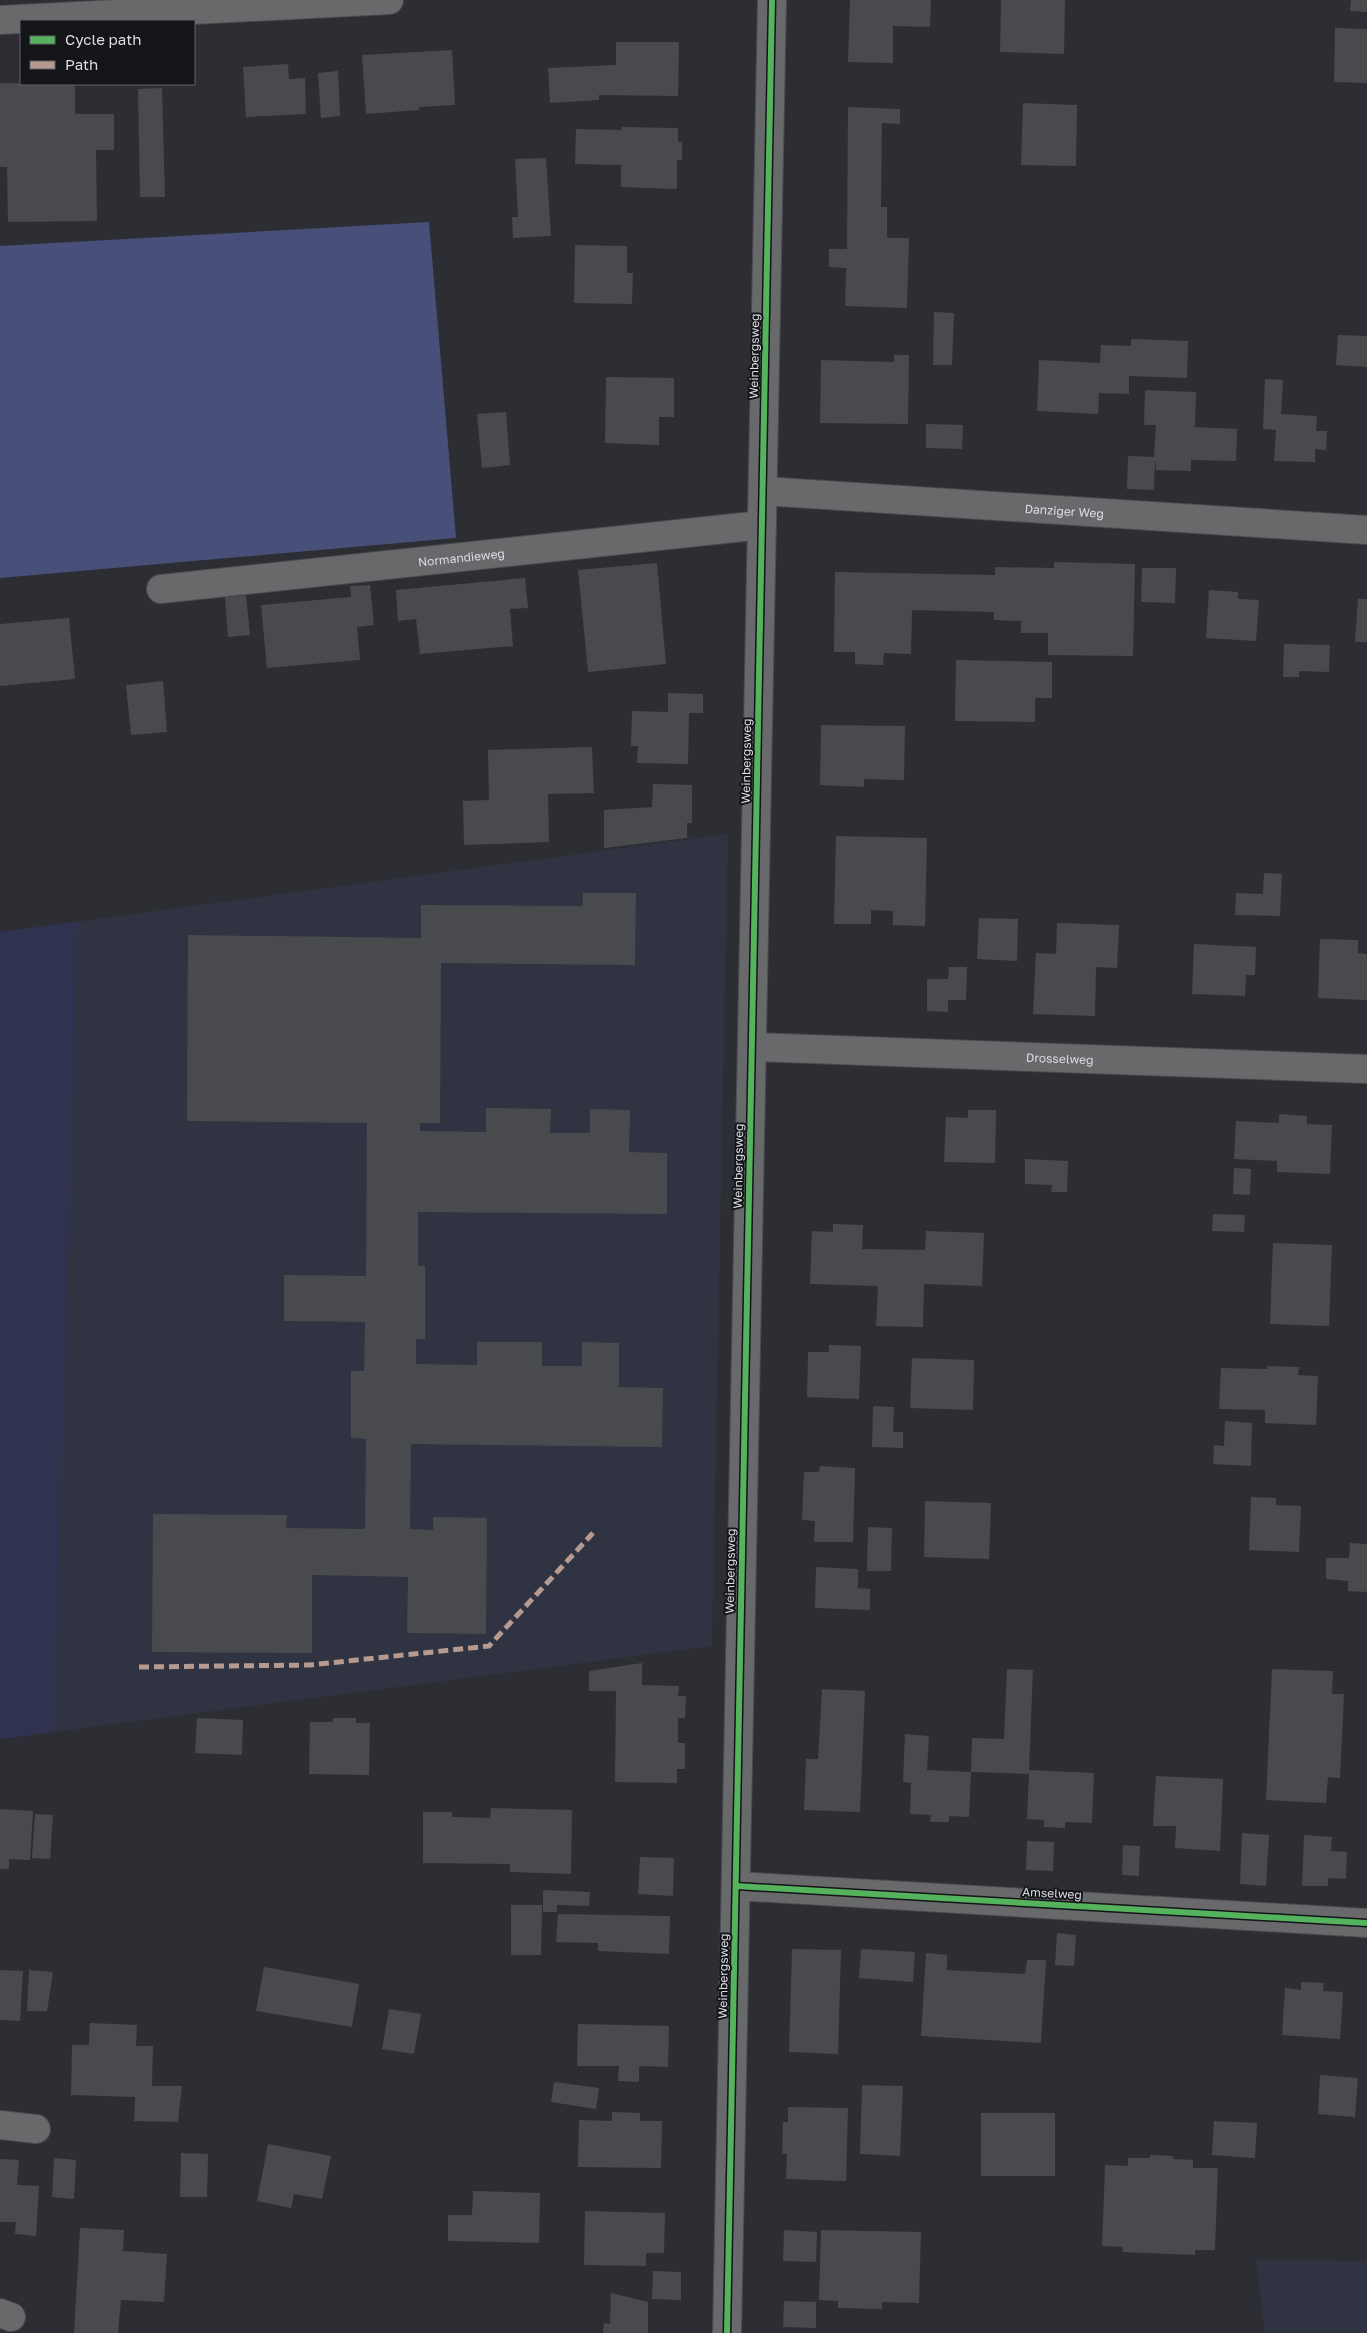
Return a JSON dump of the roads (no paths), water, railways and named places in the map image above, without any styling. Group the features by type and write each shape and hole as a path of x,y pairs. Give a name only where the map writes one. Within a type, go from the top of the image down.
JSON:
{"street":[{"path":"0,20 389,0"},
{"name":"Weinbergsweg","path":"727,2333 772,0"},
{"name":"Danziger Weg","path":"763,491 1367,530"},
{"name":"Normandieweg","path":"160,589 762,525"},
{"name":"Drosselweg","path":"752,1047 1367,1069"},
{"name":"Amselweg","path":"736,1886 1367,1923"},
{"path":"0,2125 36,2129"}]}
